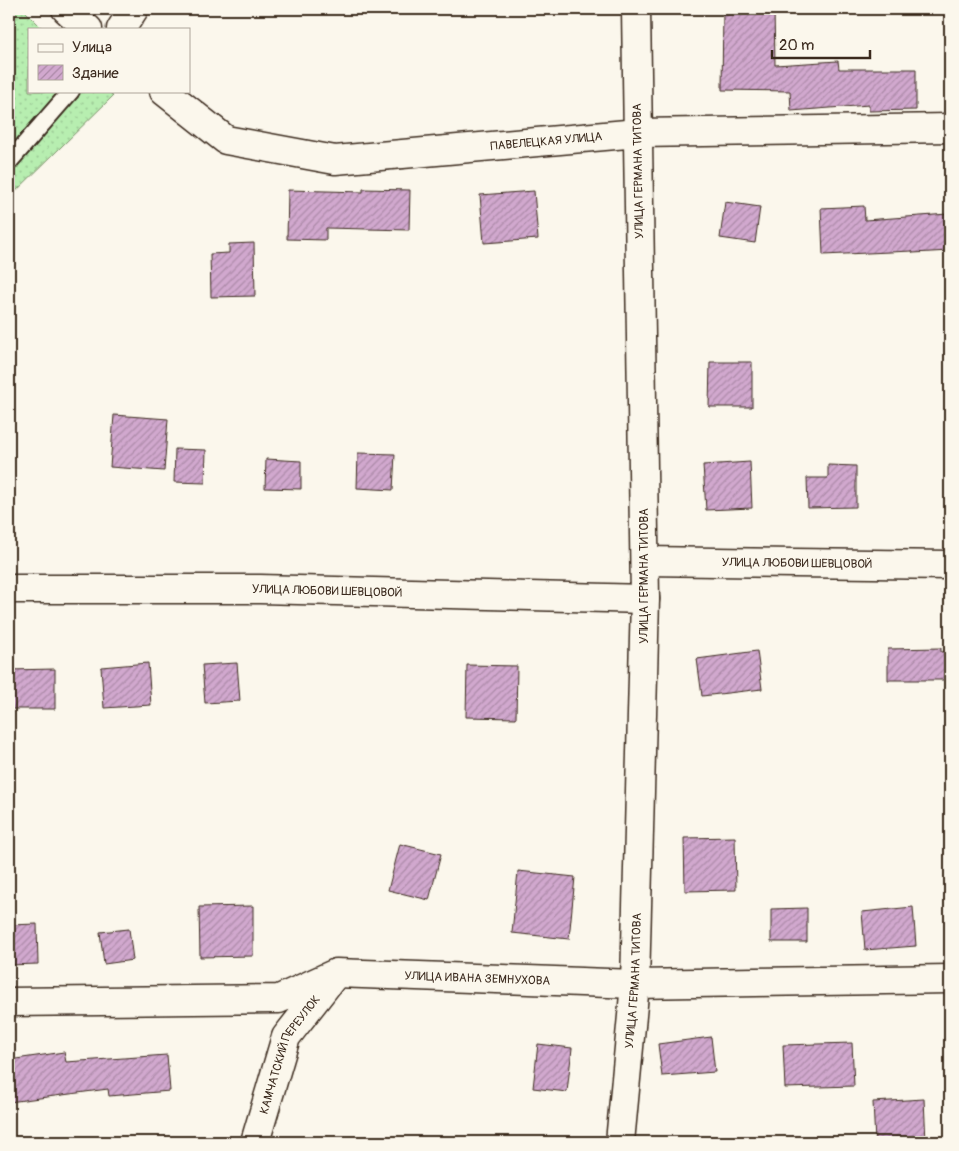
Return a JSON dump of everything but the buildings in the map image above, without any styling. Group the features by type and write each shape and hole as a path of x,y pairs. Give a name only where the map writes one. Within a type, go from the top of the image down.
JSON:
{"street":[{"path":"66,9 87,28"},
{"path":"122,28 134,9"},
{"name":"УЛИЦА ГЕРМАНА ТИТОВА","path":"620,1142 635,984 645,598 636,9"},
{"name":"ПАВЕЛЕЦКАЯ УЛИЦА","path":"165,92 226,140 335,160 638,133 950,128"},
{"name":"УЛИЦА ЛЮБОВИ ШЕВЦОВОЙ","path":"645,561 950,566"},
{"name":"УЛИЦА ЛЮБОВИ ШЕВЦОВОЙ","path":"9,589 260,589 645,598"},
{"name":"УЛИЦА ИВАНА ЗЕМНУХОВА","path":"9,1002 278,999 336,973 635,984 950,980"},
{"name":"КАМЧАТСКИЙ ПЕРЕУЛОК","path":"255,1142 286,1036 336,973"}],"lane":[{"path":"9,162 70,92"}],"green space":[{"path":"9,9 23,9 42,28 28,28 28,92 109,92 113,96 9,198"}]}
